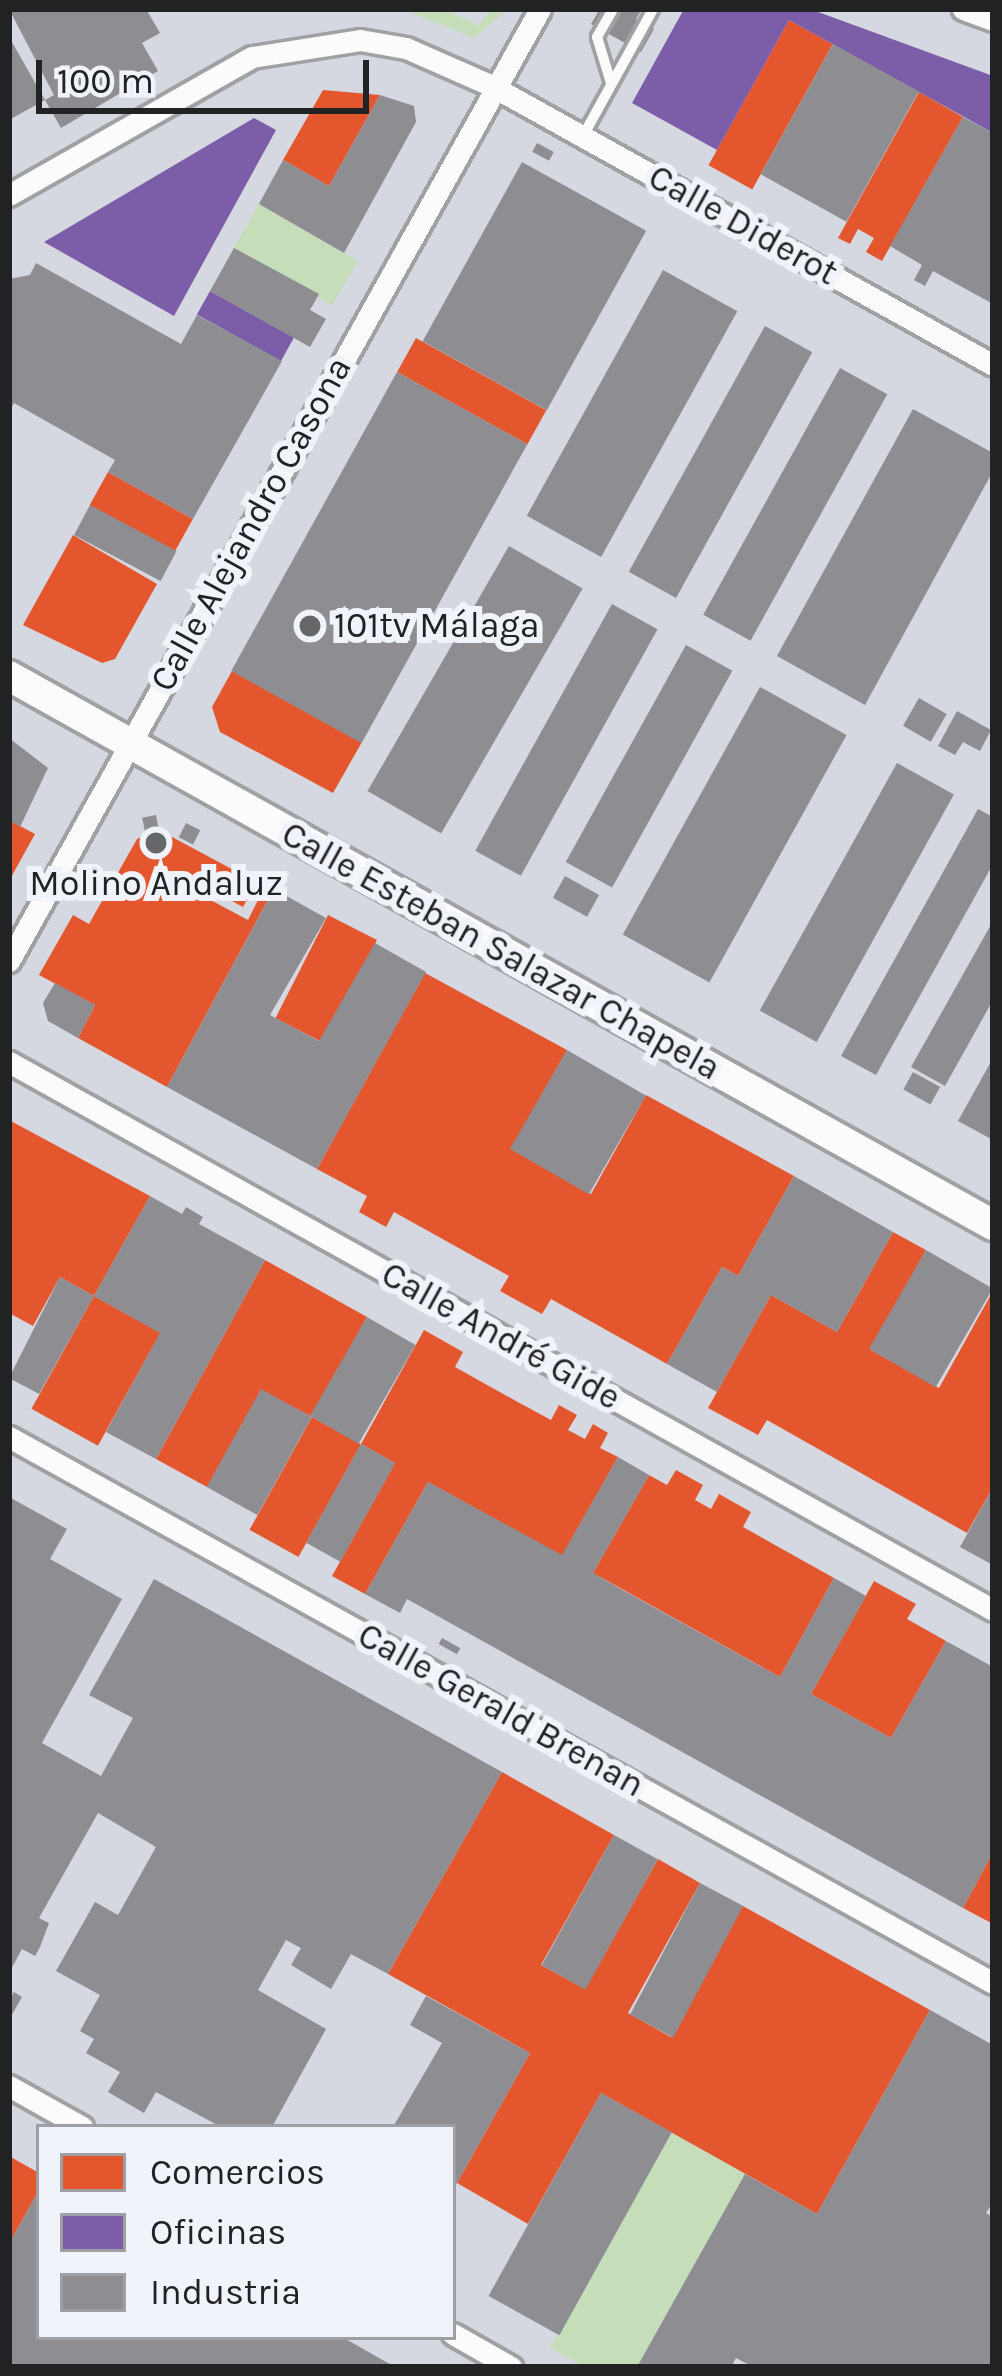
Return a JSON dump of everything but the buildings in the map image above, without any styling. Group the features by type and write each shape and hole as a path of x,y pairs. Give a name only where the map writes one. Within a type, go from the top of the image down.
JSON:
{"street":[{"name":"Calle Alejandro Casona","path":"9,962 492,86 540,9"},
{"path":"963,9 993,20"},
{"name":"Calle Diderot","path":"9,195 253,57 306,42 406,48 492,86 993,365"},
{"name":"Calle Esteban Salazar Chapela","path":"9,676 993,1225"},
{"name":"Calle André Gide","path":"9,1062 993,1610"},
{"name":"Calle Gerald Brenan","path":"9,1438 993,1983"},
{"path":"9,2086 77,2124"},
{"path":"456,2336 512,2367"}],"lane":[{"path":"612,84 597,37 613,9"},
{"path":"583,136 653,9"}],"shaded area":[{"path":"9,9 993,9 993,2367 9,2367"}],"green space":[{"path":"402,9 444,9 479,26 491,9 508,9 474,38"},
{"path":"259,204 358,261 332,305 234,248"},
{"path":"672,2133 745,2174 637,2367 585,2367 550,2348"}],"place":[{"name":"101tv Málaga","path":"310,626"},
{"name":"Molino Andaluz","path":"156,843"}]}
